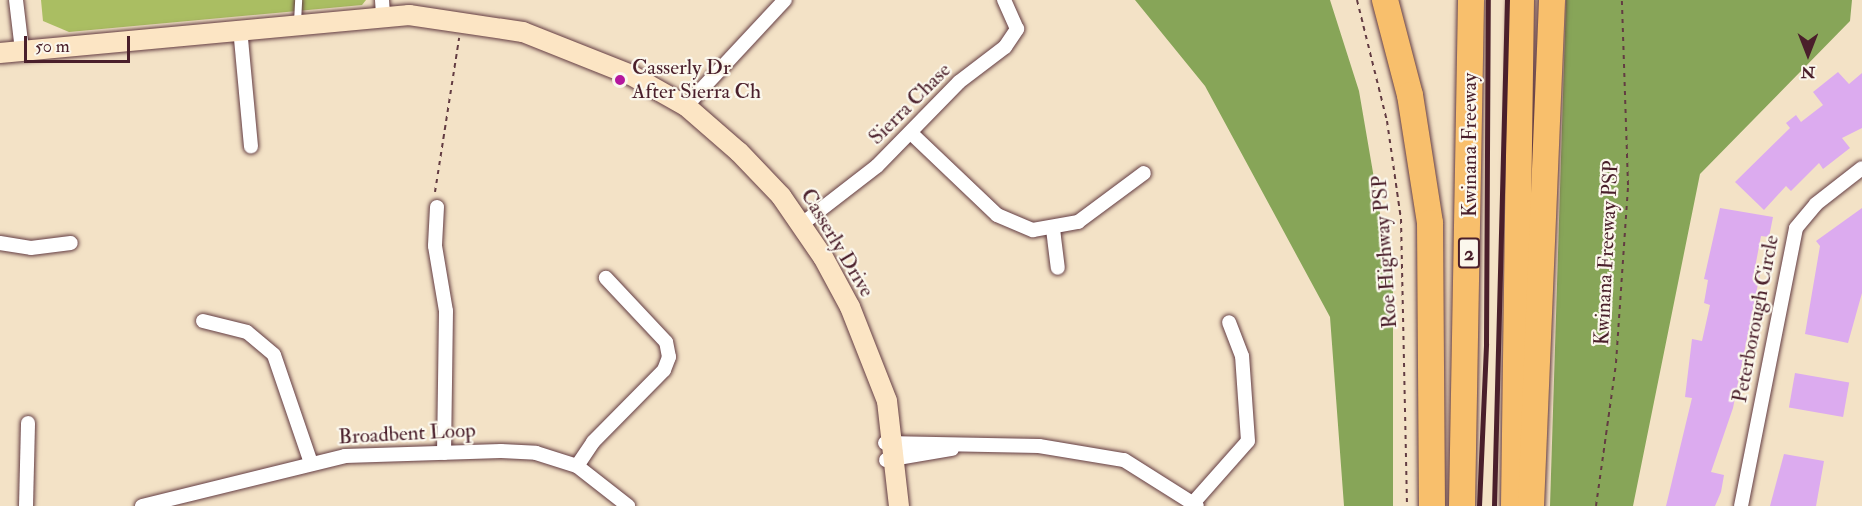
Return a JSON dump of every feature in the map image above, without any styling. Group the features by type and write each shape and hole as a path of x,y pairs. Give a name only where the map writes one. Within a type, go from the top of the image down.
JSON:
{"highway":[{"path":"1385,0 1410,95 1430,224 1432,506"},
{"name":"Kwinana Freeway","path":"1462,506 1471,0"},
{"path":"1514,506 1521,0"},
{"path":"1531,506 1551,0"}],"street":[{"path":"16,0 22,50"},
{"path":"686,106 785,0"},
{"name":"Sierra Chase","path":"802,224 912,134 959,82 1013,38 1016,19 1004,0"},
{"name":"Casserly Drive","path":"0,53 297,22 382,8 461,19 523,32 599,60 686,106 738,152 802,224 850,308 879,390 899,506"},
{"path":"240,28 251,146"},
{"path":"912,134 997,215 1033,230 1053,229 1078,222 1144,173"},
{"name":"Peterborough Circle","path":"1741,506 1796,228 1816,204 1862,168"},
{"path":"437,207 435,246 446,311 444,453"},
{"path":"1053,229 1058,268"},
{"path":"0,243 31,248 71,243"},
{"path":"577,466 593,442 664,370 669,357 666,342 606,278"},
{"path":"203,321 247,332 274,355 310,463"},
{"path":"890,451 968,445 1039,446 1124,460 1196,504 1248,441 1242,356 1229,322"},
{"path":"26,506 28,423"},
{"name":"Casserly Drive","path":"888,506 890,451"},
{"name":"Broadbent Loop","path":"142,506 310,463 373,453 536,453 577,466 628,506"}],"lane":[{"path":"297,22 298,0"}],"path":[{"name":"Roe Highway PSP","path":"1357,0 1387,121 1401,219 1407,506"},
{"name":"Kwinana Freeway PSP","path":"1596,506 1616,363 1628,185 1622,0"},
{"path":"437,207 434,189 460,32"}],"green space":[{"path":"41,0 366,0 362,5 69,32 43,21"},
{"path":"1135,0 1330,0 1359,91 1393,289 1393,506 1344,506 1330,317 1205,86"},
{"path":"1566,0 1852,0 1850,21 1700,174 1633,506 1550,506"}],"building":[{"path":"1838,72 1849,84 1862,73 1862,128 1842,138 1850,148 1823,169 1819,163 1791,191 1786,186 1764,210 1735,182 1790,128 1786,123 1796,115 1801,122 1823,105 1813,92"},
{"path":"1720,208 1773,217 1769,237 1761,236 1754,273 1760,274 1733,408 1711,472 1724,475 1721,492 1715,506 1666,506 1692,398 1685,397 1692,339 1702,341 1710,305 1704,303 1708,280 1704,279"},
{"path":"1862,208 1862,293 1848,343 1805,334 1820,246 1816,241"},
{"path":"1795,373 1849,383 1843,417 1789,407"},
{"path":"1784,454 1824,461 1816,506 1770,506"}],"railway":[{"path":"1479,506 1486,344 1488,0"},
{"path":"1494,506 1507,0"}],"place":[{"name":"Casserly Dr After Sierra Ch","path":"620,80"}]}
